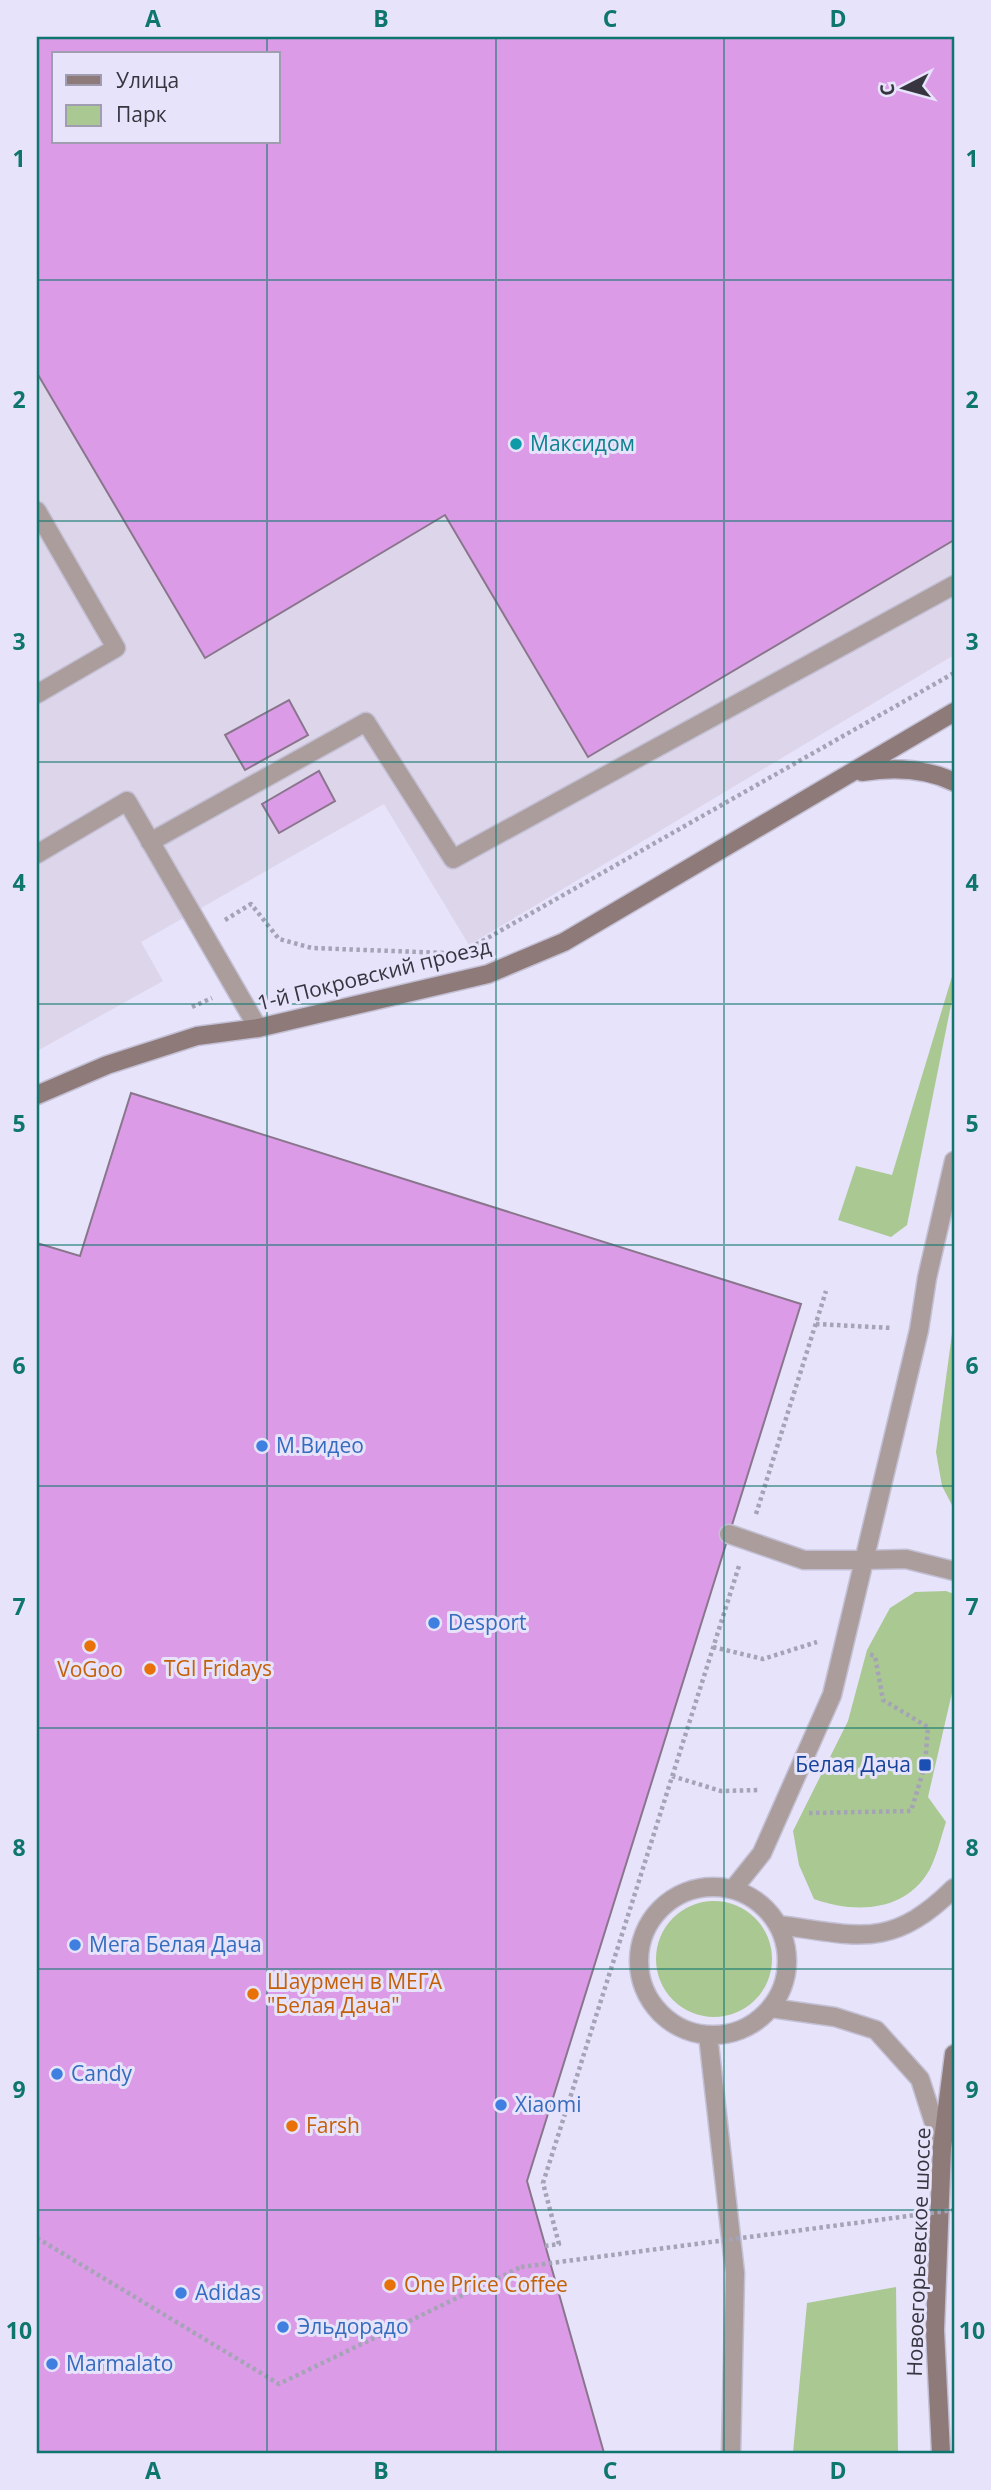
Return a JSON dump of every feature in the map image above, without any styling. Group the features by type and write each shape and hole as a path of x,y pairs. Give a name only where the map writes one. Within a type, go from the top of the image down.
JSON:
{"street":[{"path":"37,511 116,648 37,694"},
{"path":"150,842 366,722 453,859 954,585"},
{"name":"1-й Покровский проезд","path":"37,1095 162,1046 197,1036 258,1028 488,974 564,942 954,712"},
{"name":"1-й Покровский проезд","path":"852,774 885,768 918,770 954,782"},
{"path":"37,854 127,802 258,1028"},
{"path":"734,1888 762,1853 783,1801 815,1740 832,1695 865,1560 954,1161"},
{"path":"729,1534 804,1560 906,1559 954,1571"},
{"path":"705,1886 734,1888 760,1902 779,1925 788,1952 784,1985 771,2008 749,2026 720,2035 691,2032 665,2018 648,1998 639,1970 641,1939 655,1913 675,1896 705,1886"},
{"path":"779,1925 865,1937 906,1927 954,1888"},
{"path":"771,2008 835,2017 876,2030 920,2078 942,2148"},
{"path":"708,2035 735,2273 731,2453"},
{"name":"Новоегорьевское шоссе","path":"941,2453 935,2330 942,2148 954,2054"}],"path":[{"path":"460,954 954,673"},
{"path":"545,2246 559,2244 543,2183 827,1291"},
{"path":"37,2238 279,2384 521,2267 954,2210"}],"shaded area":[{"name":"Максидом","path":"37,37 954,37 954,655 469,945 384,804 141,942 163,981 37,1051"}],"green space":[{"path":"954,970 954,990 907,1225 891,1237 838,1220 856,1166 892,1175"},
{"path":"954,1319 954,1509 942,1486 936,1452"},
{"path":"946,1591 954,1594 954,1684 928,1797 946,1822 930,1869 908,1894 879,1906 846,1907 814,1899 799,1865 793,1831 848,1721 867,1650 890,1608 915,1592"},
{"path":"714,1901 736,1906 755,1918 767,1937 772,1959 767,1981 755,2000 736,2012 714,2017 692,2012 673,2000 661,1981 656,1959 661,1937 673,1918 692,1906"},
{"path":"896,2287 898,2453 793,2453 807,2303"}],"building":[{"name":"Максидом","path":"37,37 954,37 954,540 588,757 445,515 205,658 37,373"},
{"path":"289,700 308,735 245,770 225,735"},
{"path":"319,771 335,801 279,833 262,804"},
{"path":"131,1093 801,1304 527,2181 604,2453 37,2453 37,1243 80,1256"}],"place":[{"name":"Максидом","path":"516,444"},
{"name":"М.Видео","path":"262,1446"},
{"name":"Desport","path":"434,1623"},
{"name":"VoGoo","path":"90,1646"},
{"name":"TGI Fridays","path":"150,1669"},
{"name":"Белая Дача","path":"925,1765"},
{"name":"Мега Белая Дача","path":"75,1945"},
{"name":"Шаурмен в МЕГА \"Белая Дача\"","path":"253,1994"},
{"name":"Candy","path":"57,2074"},
{"name":"Xiaomi","path":"501,2105"},
{"name":"Farsh","path":"292,2126"},
{"name":"One Price Coffee","path":"390,2285"},
{"name":"Adidas","path":"181,2293"},
{"name":"Эльдорадо","path":"283,2327"},
{"name":"Marmalato","path":"52,2364"}]}
